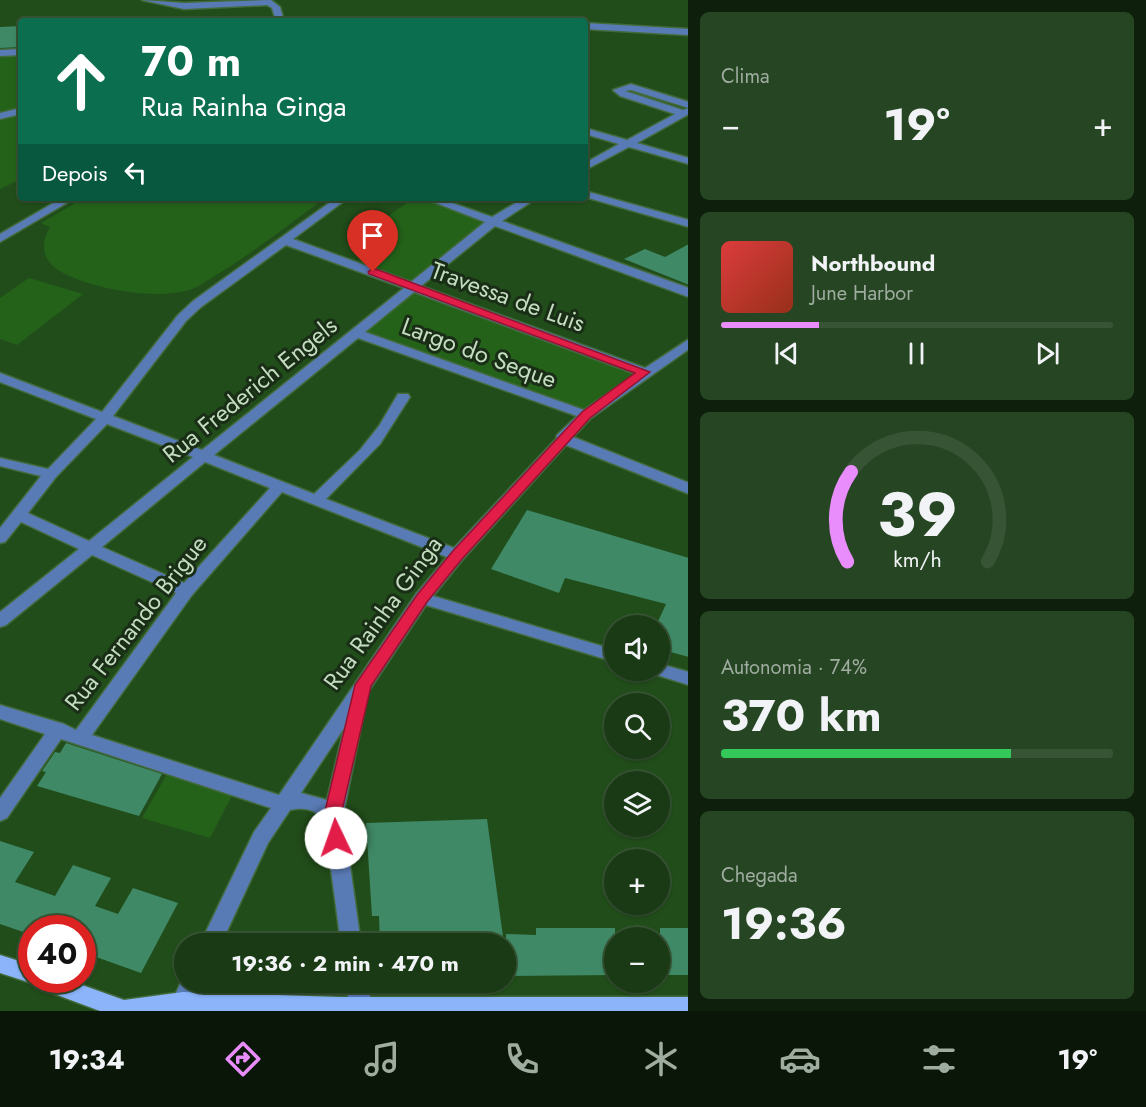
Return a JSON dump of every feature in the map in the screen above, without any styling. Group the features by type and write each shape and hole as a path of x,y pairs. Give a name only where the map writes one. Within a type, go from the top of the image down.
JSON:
{"main road":[{"path":"0,964 18,970"},
{"path":"78,993 126,1011 185,998 360,1009 688,1007"}],"street":[{"path":"146,0 184,6 268,2 276,6 279,18"},
{"path":"588,27 686,31"},
{"path":"0,53 18,52"},
{"path":"631,87 687,109 623,94 618,90 631,87"},
{"path":"588,165 687,109"},
{"path":"0,116 18,112"},
{"path":"588,132 688,161"},
{"path":"588,195 688,224"},
{"path":"0,239 65,201"},
{"path":"0,538 51,474 104,419 182,318 197,304 287,241 339,201"},
{"path":"437,201 658,280 688,293"},
{"name":"Rua Frederich Engels","path":"0,621 494,221 527,201"},
{"name":"Travessa de Luis","path":"287,241 644,372"},
{"name":"Largo do Seque","path":"357,333 586,415"},
{"name":"Rua Rainha Ginga","path":"215,933 261,838 422,598 457,555 562,438 586,415 688,343"},
{"path":"0,377 457,555"},
{"path":"316,500 362,458 387,427 403,397"},
{"path":"562,438 688,489"},
{"path":"0,462 51,474"},
{"name":"Rua Fernando Brigue","path":"81,737 186,591 280,486"},
{"path":"18,515 186,591"},
{"path":"422,598 604,653"},
{"path":"670,673 688,679"},
{"path":"349,933 333,815 363,685"},
{"path":"0,712 58,729 282,804 296,800 311,801 325,807 333,815"},
{"name":"Rua Fernando Brigue","path":"0,813 58,729"},
{"path":"358,993 360,1009"}],"green space":[{"path":"18,52 18,180 0,189 0,53"},
{"path":"79,201 321,201 253,251 198,286 183,292 165,294 126,292 107,288 71,277 58,270 49,261 44,250 45,239 50,227 41,223"},
{"path":"410,201 437,201 494,221 415,286 644,372 586,415 358,333 414,286 353,264 379,247 355,239"},
{"path":"29,278 83,294 17,345 0,339 0,298"},
{"path":"172,765 238,784 210,838 142,818"}],"building":[{"path":"18,26 18,47 0,48 0,27"},
{"path":"688,245 688,285 624,259 645,249 665,257"},
{"path":"527,510 688,558 688,657 670,652 670,615 661,615 666,604 565,578 559,593 491,569"},
{"path":"66,743 162,774 139,816 37,786 46,772 42,771 55,752 60,753"},
{"path":"487,819 503,933 380,933 379,916 372,916 366,823"},
{"path":"0,841 34,852 15,882 55,896 73,865 111,878 95,906 118,914 133,888 178,903 141,973 96,957 96,915 18,915 18,930 0,924"},
{"path":"536,928 604,928 604,975 516,976 516,934 536,935"},
{"path":"670,928 688,928 688,975 670,975"}],"route":[{"path":"336,838 333,815 363,685 422,598 457,555 562,438 586,415 644,372 373,272"}]}
